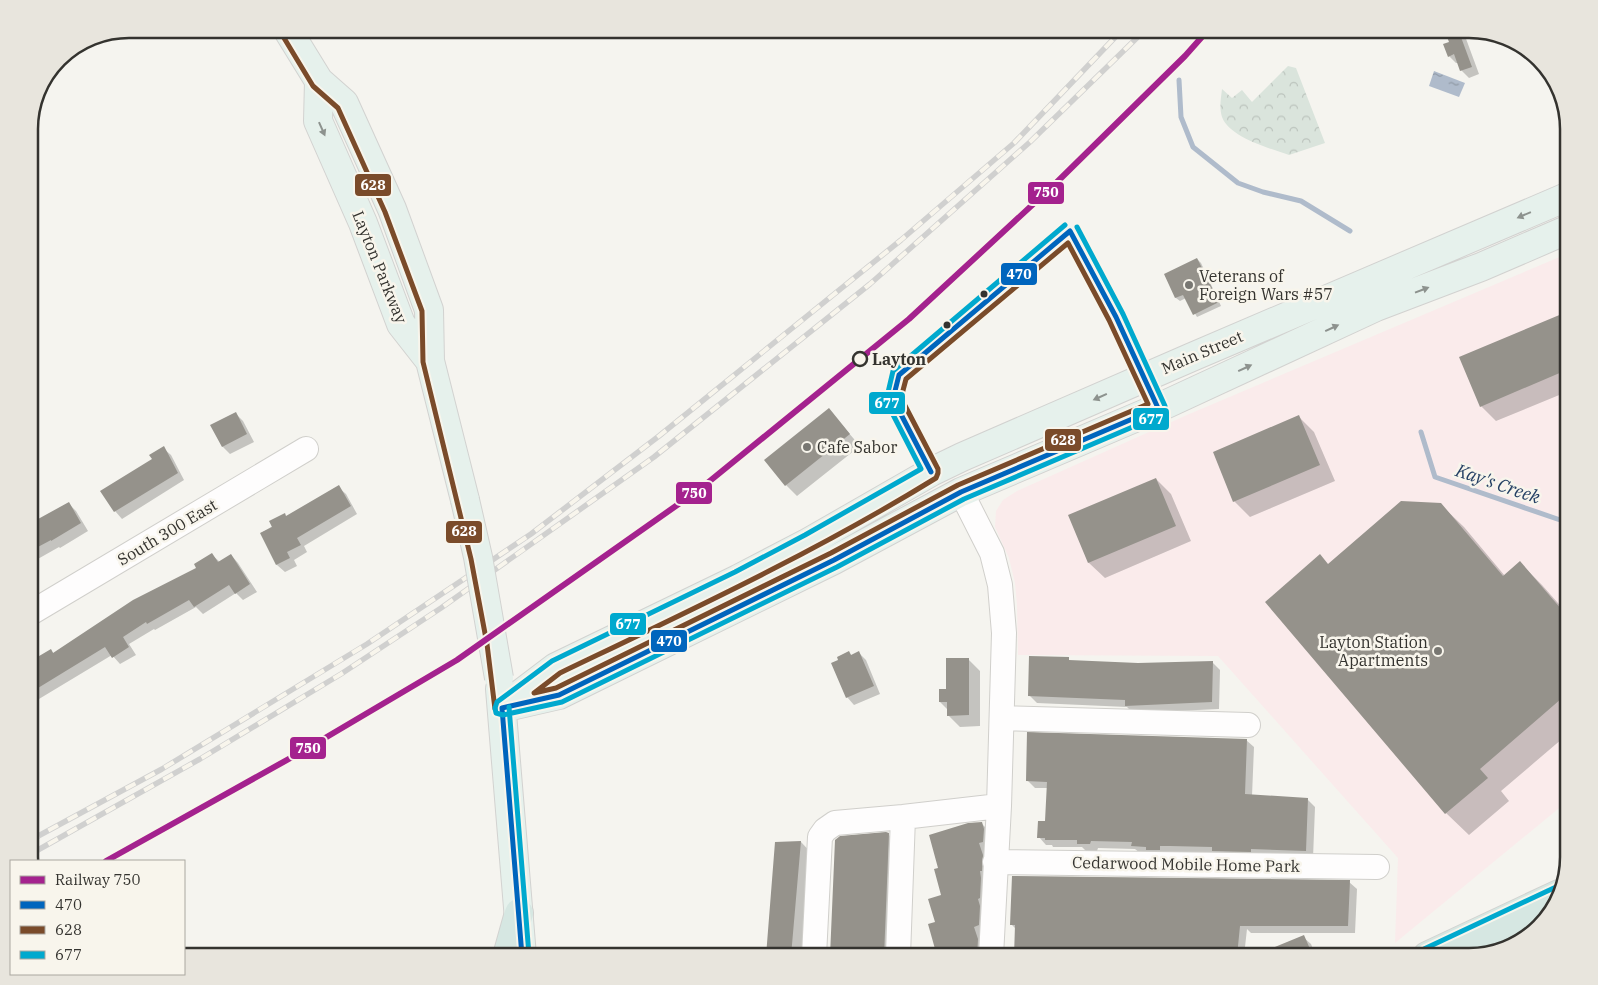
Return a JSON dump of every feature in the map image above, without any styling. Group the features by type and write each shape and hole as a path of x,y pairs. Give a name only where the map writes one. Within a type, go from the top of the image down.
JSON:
{"highway":[{"path":"1445,948 1549,901"},
{"path":"1503,941 1545,908"},
{"path":"509,948 519,913"}],"main road":[{"name":"Layton Parkway","path":"293,38 319,81 344,103 392,210 429,310 430,361 478,557 499,678 521,948"},
{"name":"Main Street","path":"502,708 556,667 738,580 962,456 1560,200"},
{"name":"Main Street","path":"502,708 559,695 834,560 961,492 1167,404 1376,307 1481,267 1560,233"}],"street":[{"name":"South 300 East","path":"38,609 306,449"},
{"path":"961,492 992,554 1000,585 1004,633 999,806 991,948"},
{"path":"1002,718 1248,725"},
{"path":"814,948 820,837 825,830 835,823 999,806"},
{"path":"898,948 903,817"},
{"name":"Cedarwood Mobile Home Park","path":"996,862 1377,867"}],"shaded area":[{"path":"1560,257 1560,807 1395,943 1398,858 1218,656 1018,655 1015,583 1009,558 995,527 996,511 1003,500 1017,491 1187,415"}],"green space":[{"path":"1288,66 1296,68 1325,143 1289,155 1251,141 1233,131 1222,117 1220,107 1222,89 1232,98 1242,90 1252,102"}],"water":[{"path":"1434,71 1465,83 1459,97 1429,86"}],"building":[{"path":"1447,38 1461,38 1472,67 1460,71 1454,54 1448,57 1443,44 1449,42"},
{"name":"Veterans of Foreign Wars #57","path":"1197,258 1219,302 1193,315 1183,295 1175,298 1164,274"},
{"path":"1560,315 1560,373 1480,407 1459,357"},
{"name":"Cafe Sabor","path":"829,408 850,434 785,486 764,460"},
{"path":"236,412 247,434 222,447 210,425"},
{"path":"1299,415 1320,465 1233,502 1213,452"},
{"path":"164,446 178,473 114,512 100,491 152,459 149,455"},
{"path":"1156,478 1176,526 1088,563 1068,515"},
{"path":"339,485 351,506 297,538 301,545 287,552 290,558 276,565 260,533 272,527 269,521 285,513 286,516"},
{"name":"Layton Station Apartments","path":"1401,501 1441,503 1503,576 1520,561 1560,608 1560,700 1480,769 1488,778 1445,814 1265,602 1320,554 1328,564"},
{"path":"69,502 81,523 38,547 38,519"},
{"path":"212,553 218,562 231,554 250,584 235,594 229,585 194,607 189,600 147,624 146,622 123,637 129,647 112,658 105,647 38,688 38,657 51,649 53,653 133,600 196,568 194,564"},
{"path":"849,651 851,655 859,651 874,686 846,698 831,663 838,660 837,657"},
{"path":"1029,656 1069,657 1069,660 1138,663 1213,661 1212,702 1125,706 1125,700 1028,696"},
{"path":"946,658 969,658 969,715 947,716 947,702 939,702 939,689 946,689"},
{"path":"1027,732 1247,739 1245,794 1308,798 1306,851 1251,849 1251,852 1212,851 1212,847 1170,846 1160,846 1160,850 1146,850 1146,847 1131,846 1132,842 1091,841 1090,844 1077,844 1077,840 1045,840 1045,838 1037,838 1038,821 1045,821 1047,782 1026,781"},
{"path":"982,822 984,829 983,842 979,843 983,855 982,871 980,871 980,898 978,899 980,906 979,925 974,927 978,939 977,948 935,948 928,924 935,922 928,899 941,895 934,869 938,868 929,835 968,823"},
{"path":"889,833 884,948 830,948 835,840 840,836"},
{"path":"801,841 792,948 767,948 775,842"},
{"path":"1012,876 1350,880 1348,926 1240,926 1238,948 1014,948 1015,925 1010,925"},
{"path":"1304,935 1310,948 1272,948"}],"waterway":[{"name":"Kay's Creek","path":"1179,80 1181,117 1193,147 1238,183 1263,192 1301,201 1350,231"},
{"name":"Kay's Creek","path":"1421,432 1435,477 1560,520"}],"railway":[{"path":"38,836 162,769 367,644 531,534 659,436 901,240 1014,143 1114,38"},
{"path":"38,850 200,759 341,674 441,608 654,457 870,284 1030,142 1137,38"}],"rail line":[{"name":"750","path":"108,860 303,751 457,660 700,489 909,319 1056,183 1201,38"}],"transit line":[{"name":"628","path":"284,38 313,86 338,108 385,212 422,311 423,362 471,559 487,644 495,709"},
{"name":"677","path":"1065,225 893,371 886,401 921,469 805,535 735,572 552,661 497,702 496,713 503,715 562,702 837,567 964,499 1163,414 1165,406 1123,314 1077,227"},
{"name":"470","path":"931,472 893,399 899,375 1070,231 1116,317 1158,408"},
{"name":"628","path":"1068,243 1109,320 1148,404 958,485 831,553 556,688 534,693 560,673 798,556 936,478 938,469 901,398 906,379 1068,243"},
{"name":"470","path":"502,708 559,695 834,560 961,492 1158,408"},
{"name":"677","path":"509,707 528,948"},
{"name":"470","path":"502,708 521,948"},
{"name":"677","path":"1426,948 1555,887"}],"place":[{"name":"Veterans of Foreign Wars #57","path":"1189,285"},
{"name":"Layton","path":"860,359"},
{"name":"Cafe Sabor","path":"807,447"},
{"name":"Layton Station Apartments","path":"1438,651"}]}
